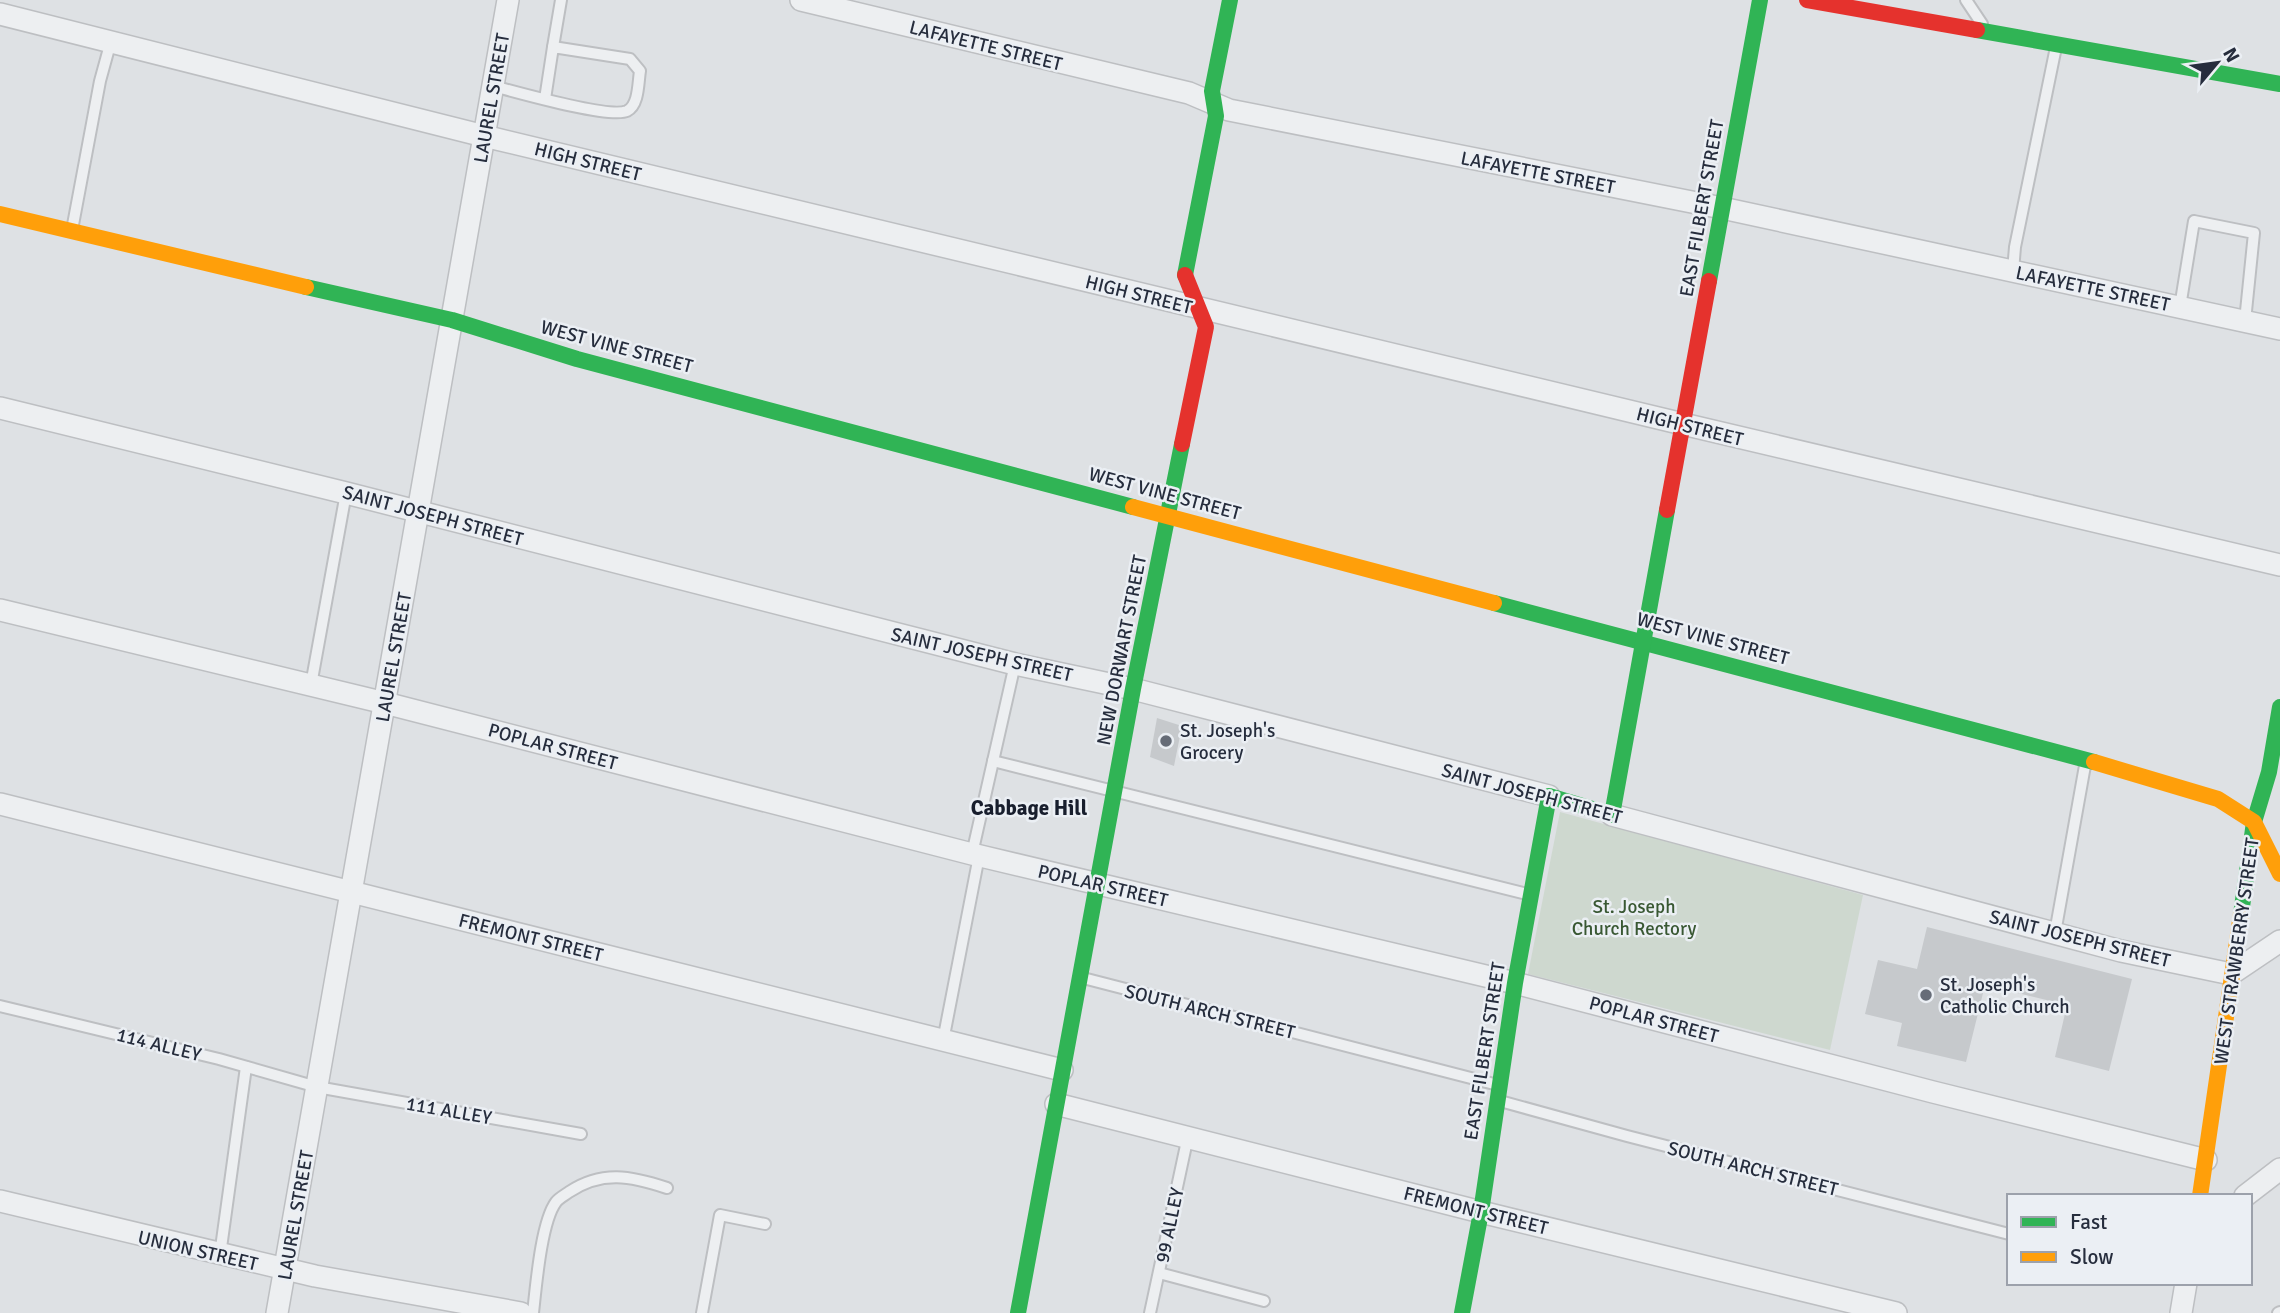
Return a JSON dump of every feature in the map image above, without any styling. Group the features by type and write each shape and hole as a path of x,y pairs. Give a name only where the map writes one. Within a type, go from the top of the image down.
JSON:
{"street":[{"name":"LAUREL STREET","path":"277,1313 508,0"},
{"name":"LAFAYETTE STREET","path":"801,0 1189,93 1229,110 1256,116 1722,208 2280,328"},
{"name":"NEW DORWART STREET","path":"1018,1313 1133,689 1206,327 1185,276 1216,116 1212,91 1230,0"},
{"name":"EAST FILBERT STREET","path":"1612,815 1760,0"},
{"path":"1807,0 2280,84"},
{"name":"HIGH STREET","path":"0,15 484,136 2280,565"},
{"name":"WEST VINE STREET","path":"0,214 452,320 577,359 1643,640 2086,760 2218,799 2255,822"},
{"name":"SAINT JOSEPH STREET","path":"0,408 346,493 1015,664 1133,689 1549,796 2121,951 2231,974"},
{"name":"POPLAR STREET","path":"0,610 386,703 975,855 1515,983 2206,1160"},
{"name":"WEST STRAWBERRY STREET","path":"2200,1194 2255,822 2269,772 2280,707"},
{"name":"EAST FILBERT STREET","path":"1462,1313 1481,1212 1515,983 1549,796"},
{"name":"FREMONT STREET","path":"0,804 1062,1070"},
{"path":"2272,809 2255,822 2280,874"},
{"path":"2231,974 2280,941"},
{"name":"FREMONT STREET","path":"1056,1104 1481,1212 1896,1313"},
{"path":"2248,1194 2280,1169"},
{"name":"UNION STREET","path":"0,1202 285,1270 521,1313"},
{"path":"2181,1313 2186,1285"}],"lane":[{"path":"545,99 561,0"},
{"path":"1966,0 1988,32"},
{"path":"72,231 100,81 111,41"},
{"path":"2013,271 2015,247 2057,45"},
{"path":"493,86 614,113 627,111 635,104 640,71 630,59 553,47"},
{"path":"2180,307 2194,221 2254,233 2245,321"},
{"path":"311,685 346,493"},
{"path":"943,1041 975,855 1015,664"},
{"path":"2055,933 2086,760"},
{"path":"993,761 1531,895"},
{"name":"SOUTH ARCH STREET","path":"1081,978 1499,1093 1627,1136 2007,1233"},
{"name":"114 ALLEY","path":"0,1006 246,1066 317,1087"},
{"path":"220,1255 246,1066"},
{"name":"111 ALLEY","path":"317,1087 581,1134"},
{"name":"99 ALLEY","path":"1150,1313 1188,1136"},
{"path":"533,1313 538,1267 549,1214 557,1200 583,1183 609,1176 642,1180 667,1188"},
{"path":"702,1313 720,1216 765,1224"},
{"path":"1159,1273 1264,1301"}],"green space":[{"name":"St. Joseph Church Rectory","path":"1560,812 1863,895 1830,1050 1528,974"}],"building":[{"name":"St. Joseph's Grocery","path":"1157,718 1182,726 1174,766 1150,757"},
{"name":"St. Joseph's Catholic Church","path":"1927,927 2132,979 2109,1071 2055,1057 2067,1005 1985,985 1966,1062 1897,1046 1902,1023 1865,1014 1878,960 1917,969"}],"traffic: fast":[{"path":"1185,275 1216,116 1212,91 1230,0"},
{"path":"1709,281 1760,0"},
{"path":"1977,30 2280,84"},
{"path":"306,287 452,320 577,359 1133,507"},
{"path":"1018,1313 1133,689 1182,444"},
{"path":"1462,1313 1481,1212 1515,983 1549,796 1612,815 1667,510"},
{"path":"1494,603 2094,762"},
{"path":"2241,914 2254,822 2269,772 2280,707"}],"traffic: slow":[{"path":"0,214 306,287"},
{"path":"1133,507 1494,603"},
{"path":"2094,762 2218,799 2254,822 2280,874"},
{"path":"2200,1194 2241,914"}],"traffic: jam":[{"path":"1807,0 1977,30"},
{"path":"1182,444 1206,327 1185,275"},
{"path":"1667,510 1709,281"}],"place":[{"name":"St. Joseph's Grocery","path":"1166,741"},
{"name":"St. Joseph's Catholic Church","path":"1926,995"}],"district":[{"name":"Cabbage Hill","path":"1029,808"}]}
